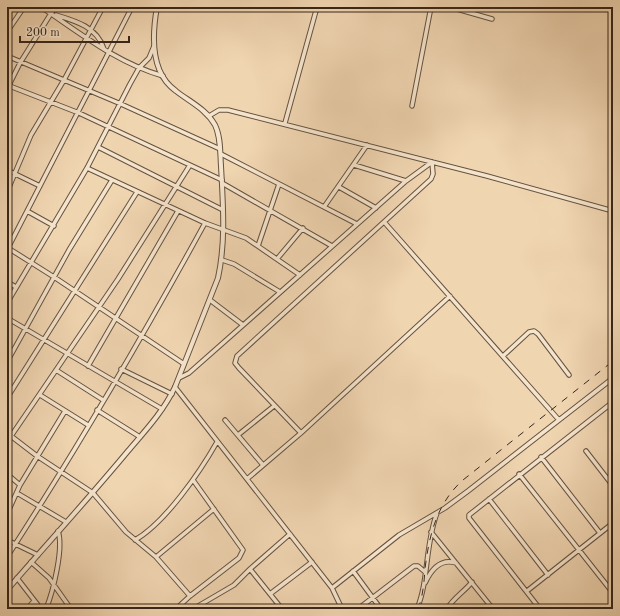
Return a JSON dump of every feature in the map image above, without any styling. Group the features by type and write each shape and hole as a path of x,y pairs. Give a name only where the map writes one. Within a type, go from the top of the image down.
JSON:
{"street":[{"path":"7,32 24,7"},
{"path":"41,7 109,53 139,68 163,76"},
{"path":"55,7 20,62 7,87 79,113 190,165 222,181 332,246"},
{"path":"7,192 31,135 64,80 103,7"},
{"path":"132,7 79,113 8,248 99,306 184,364"},
{"path":"7,590 140,437 162,409 175,387 218,278 222,260 224,231 221,154 218,132 208,116 175,91 163,76 154,45 157,7"},
{"path":"285,123 317,7"},
{"path":"412,106 431,7"},
{"path":"450,7 492,19"},
{"path":"51,14 92,30 101,40 104,49"},
{"path":"7,303 54,226 87,168 139,68 149,58 154,45"},
{"path":"7,56 121,104 220,149"},
{"path":"208,116 224,109 285,123 613,211"},
{"path":"324,207 367,145"},
{"path":"98,147 223,210"},
{"path":"221,154 357,224"},
{"path":"178,378 189,373 406,181 432,162"},
{"path":"301,433 236,365 235,361 237,356 385,223 431,179 433,174 432,162"},
{"path":"7,442 68,354 190,165"},
{"path":"354,165 406,181"},
{"path":"87,168 205,223 246,238 300,275"},
{"path":"7,170 40,186"},
{"path":"7,362 54,277 112,180"},
{"path":"258,246 279,184"},
{"path":"339,187 376,208"},
{"path":"7,398 136,192"},
{"path":"27,211 54,226"},
{"path":"88,366 178,211"},
{"path":"7,557 122,369 205,223"},
{"path":"385,223 560,420"},
{"path":"277,259 303,228"},
{"path":"222,260 234,264 280,292"},
{"path":"7,282 16,287"},
{"path":"247,479 301,433 450,296"},
{"path":"210,300 243,325"},
{"path":"7,318 162,409"},
{"path":"503,356 529,332 534,331 538,334 569,375"},
{"path":"122,369 172,394"},
{"path":"56,370 103,400"},
{"path":"332,588 399,535 437,513 613,378"},
{"path":"175,387 332,588 342,609"},
{"path":"40,395 88,425"},
{"path":"540,609 469,518 470,512 613,402"},
{"path":"238,435 274,406"},
{"path":"97,410 140,437"},
{"path":"7,514 20,485 65,411"},
{"path":"225,420 263,465"},
{"path":"7,433 37,456 92,493 126,532 156,557 190,596"},
{"path":"135,540 148,530 193,480 217,442"},
{"path":"586,451 613,486"},
{"path":"541,457 600,532"},
{"path":"7,474 20,485"},
{"path":"519,474 613,593"},
{"path":"176,609 190,596 239,558 244,550 193,480"},
{"path":"17,493 40,505 66,522"},
{"path":"488,499 548,575"},
{"path":"156,557 214,509"},
{"path":"424,586 424,572 431,532 437,513"},
{"path":"527,591 611,524 613,530"},
{"path":"46,609 54,584 60,539 58,531"},
{"path":"431,532 493,609"},
{"path":"193,609 231,587 290,534"},
{"path":"7,540 38,555"},
{"path":"417,609 424,586 431,572 437,565 447,560 456,563"},
{"path":"31,562 44,572 71,609"},
{"path":"270,594 312,562"},
{"path":"358,609 414,566 418,566 424,572"},
{"path":"250,569 282,609"},
{"path":"353,572 378,605 378,609"},
{"path":"17,578 40,609"},
{"path":"447,609 452,601 462,595 472,582"},
{"path":"27,609 34,601"}],"railway":[{"path":"418,609 424,584 425,569 432,532 441,509 454,489 463,480 613,361"}]}
